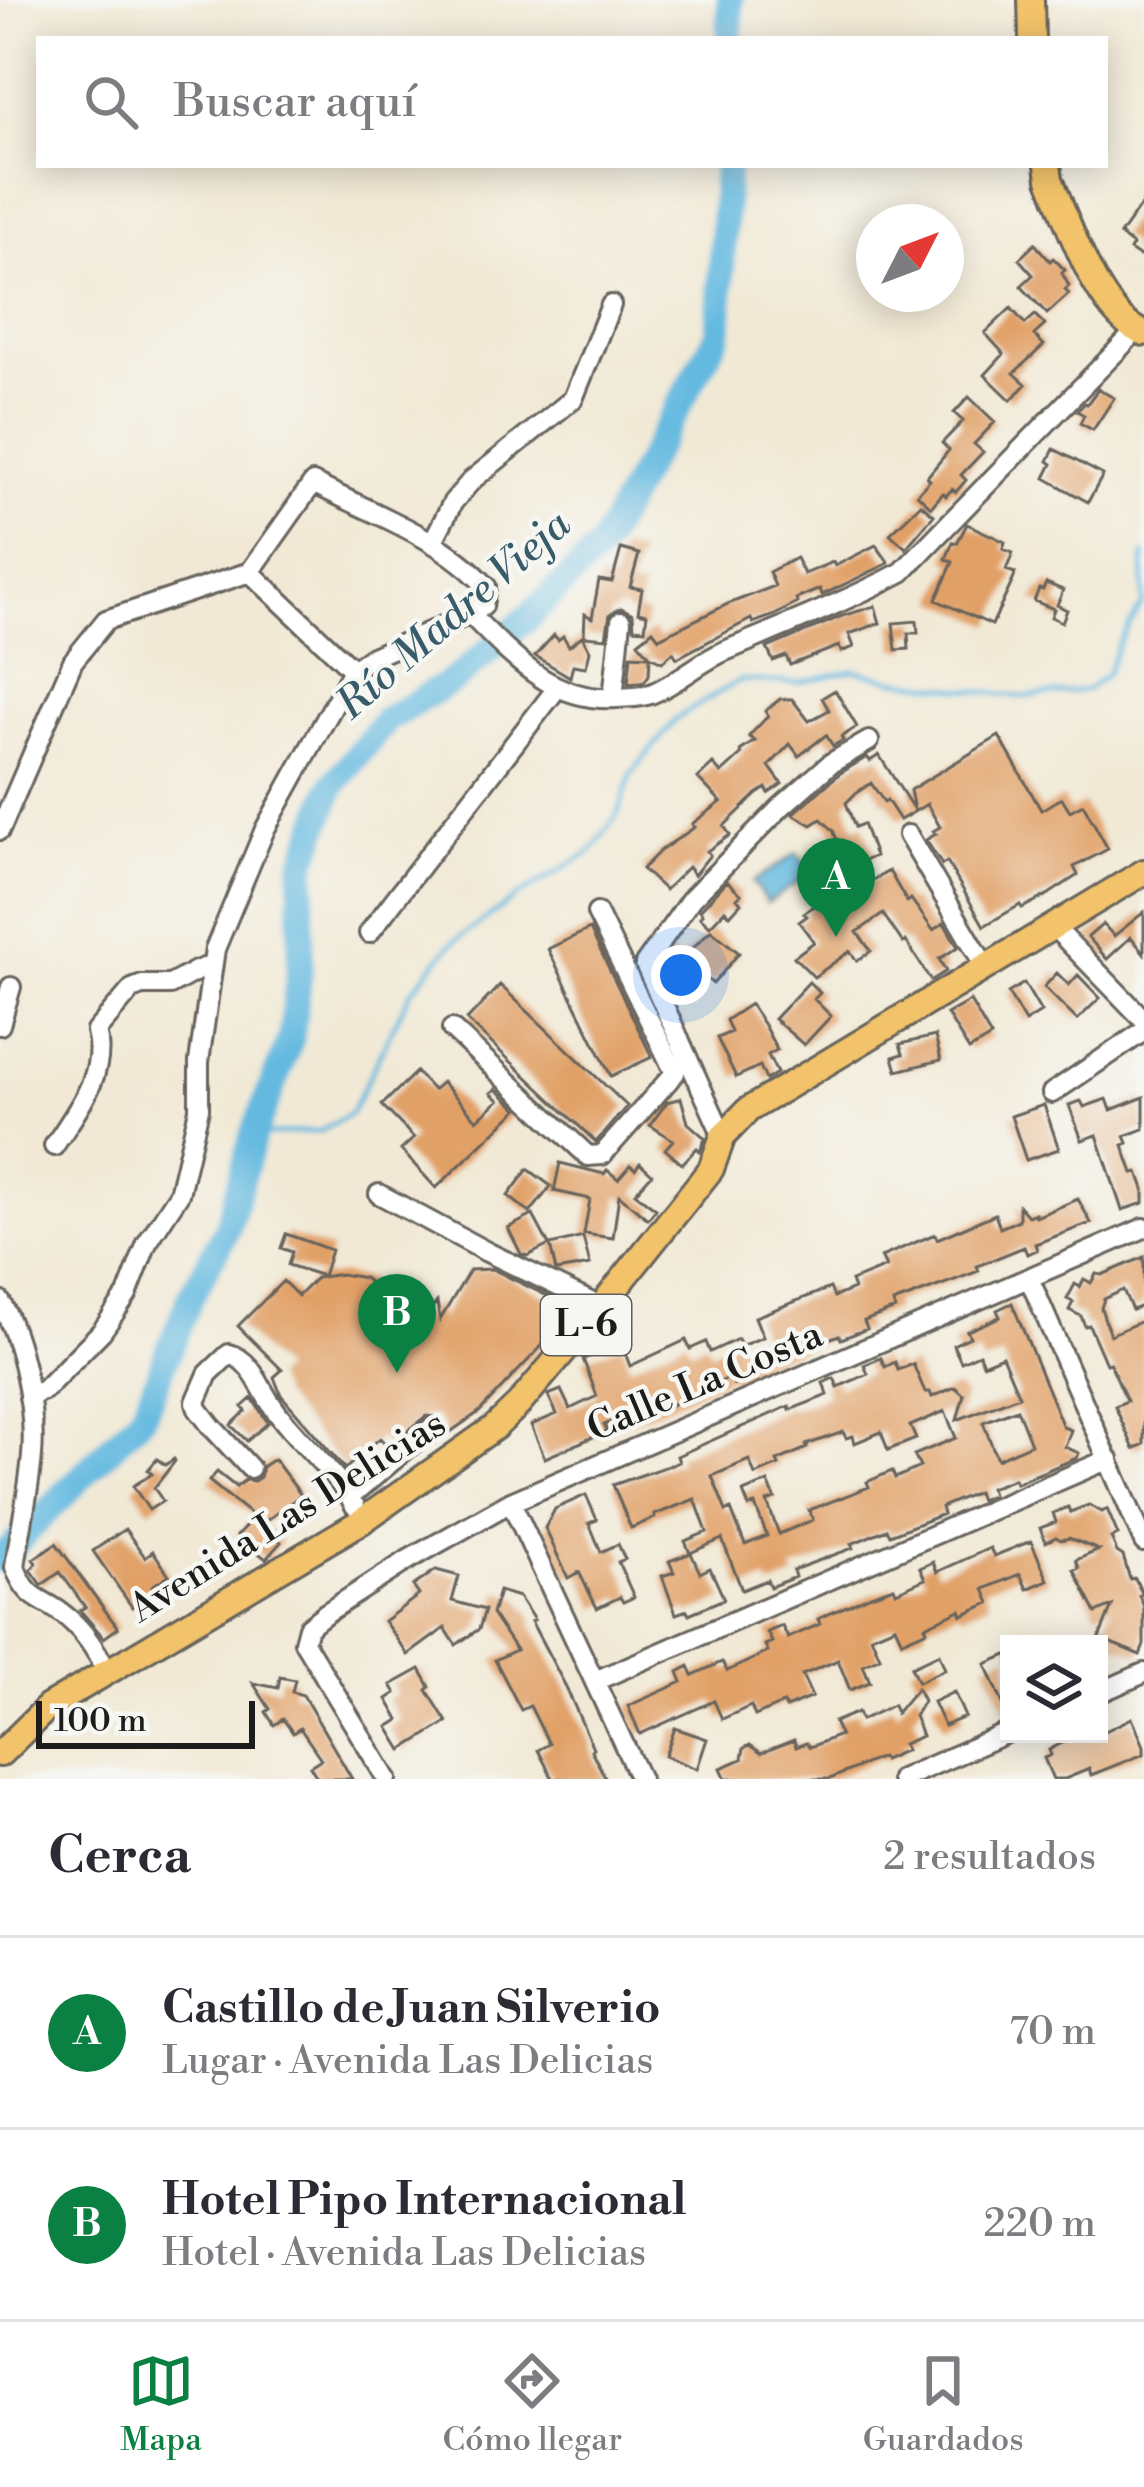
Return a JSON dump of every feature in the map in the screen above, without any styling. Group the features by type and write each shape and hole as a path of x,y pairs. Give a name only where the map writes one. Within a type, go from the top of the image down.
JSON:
{"main road":[{"path":"1031,0 1032,36"},
{"path":"1048,168 1088,270 1120,317 1140,332"},
{"name":"Avenida Las Delicias","path":"0,1754 48,1707 362,1521 496,1427 601,1307 711,1168 723,1136 748,1110 1144,872"}],"street":[{"path":"431,543 453,502 472,480 573,398 611,305"},
{"path":"470,614 557,688 580,697 648,696 716,655 902,572 1140,332"},
{"path":"0,830 73,661 106,620 250,572 313,483 431,543 486,586 483,606 353,670 265,829 215,949 199,1062 199,1109 179,1194 147,1243 127,1295 102,1331 44,1390 29,1397"},
{"path":"250,572 353,670"},
{"path":"613,698 622,621"},
{"path":"369,933 557,688"},
{"path":"723,1136 645,964 691,899 782,806 831,763 869,741"},
{"path":"908,835 986,968"},
{"path":"452,1029 588,1156 602,1155 675,1072 597,914"},
{"path":"1054,928 1144,1020"},
{"path":"54,1146 92,1083 101,1046 96,1031 124,996 142,985 170,985 212,965"},
{"path":"0,1025 11,987"},
{"path":"1052,1093 1144,1031"},
{"path":"654,1097 703,1090"},
{"path":"379,1194 601,1307"},
{"name":"Calle La Costa","path":"387,1779 304,1642 308,1627 408,1560 511,1502 1144,1228"},
{"path":"1029,1278 1144,1541"},
{"path":"0,1300 11,1320 29,1397 33,1452 14,1567 36,1600 64,1613 90,1639 108,1672"},
{"path":"250,1468 197,1409 208,1374 229,1354 250,1368 273,1408 350,1497 362,1521"},
{"path":"350,1497 430,1429"},
{"path":"595,1681 1109,1459"},
{"path":"511,1502 640,1779"},
{"path":"1108,1689 1144,1673"},
{"path":"901,1779 1000,1736"}],"water":[{"path":"797,853 811,873 767,903 753,882"}],"building":[{"path":"1144,201 1144,253 1139,256 1120,235"},
{"path":"1035,244 1065,270 1062,273 1069,286 1065,290 1069,294 1047,314 1021,286 1033,275 1019,259"},
{"path":"1011,308 1025,324 1035,315 1045,325 1034,335 1044,345 1014,373 1026,384 1011,400 985,375 1004,354 985,333"},
{"path":"1098,389 1114,398 1093,430 1080,423 1084,415 1077,411"},
{"path":"969,397 995,422 974,444 983,452 961,475 966,480 956,492 943,493 931,507 917,494 949,450 942,443 963,421 954,413"},
{"path":"1054,449 1103,475 1088,502 1045,478"},
{"path":"921,504 934,515 906,548 890,534"},
{"path":"967,524 1005,542 1003,549 1013,553 1006,570 1015,573 1014,578 992,625 936,600 953,562 946,559"},
{"path":"876,545 889,563 822,595 820,589 796,599 797,603 775,615 753,623 751,619 677,658 673,652 662,662 638,642 653,630 659,638 775,586 769,572 796,558 804,574 833,562 835,566"},
{"path":"621,549 639,554 630,587 642,589 638,612 647,614 645,629 634,628 633,614 621,608 610,614 606,638 584,636 585,614 592,618 599,580 612,582"},
{"path":"1046,583 1063,590 1057,605 1067,610 1062,622 1051,617 1054,609 1034,601"},
{"path":"875,606 880,623 849,634 854,647 841,652 839,646 790,665 786,656 773,661 767,648"},
{"path":"917,621 918,633 908,633 909,649 896,650 893,623"},
{"path":"554,635 558,640 563,636 569,646 582,636 590,651 586,667 573,665 570,677 535,656"},
{"path":"631,655 650,656 644,682 628,684"},
{"path":"835,690 857,727 843,740 833,746 826,735 799,756 790,744 769,766 782,784 757,794 724,826 730,835 707,851 710,855 694,875 688,867 665,890 642,869 721,802 698,778 713,764 721,773 755,741 749,736 768,716 765,711 780,699 792,699 809,721 829,710 822,698"},
{"path":"999,736 1041,810 1062,798 1070,811 1083,804 1108,849 1074,867 1078,875 1049,894 984,926 947,862 942,865 926,840 940,827 927,804 900,820 871,783 856,793 846,803 855,827 863,824 875,856 848,868 833,830 821,819 812,825 793,814 839,774 879,755 914,810 910,790"},
{"path":"889,871 907,902 911,899 933,930 944,923 958,947 939,959 946,971 931,981 883,914 857,932 871,951 857,961 850,951 814,977 794,957 814,942 799,922 807,916 804,913 831,893 841,907 864,891 861,887"},
{"path":"727,881 741,894 737,898 741,903 730,915 725,910 710,926 700,917 700,910"},
{"path":"1144,912 1144,953 1131,937 1107,959 1088,937 1103,924 1114,936"},
{"path":"590,929 652,1057 611,1076 548,949"},
{"path":"711,930 739,953 713,984 694,968 669,984 660,965 670,952 680,960"},
{"path":"1057,973 1069,985 1078,975 1100,998 1077,1020 1044,987"},
{"path":"809,982 820,993 814,999 831,1016 804,1045 774,1019"},
{"path":"1024,983 1041,1012 1025,1022 1008,993"},
{"path":"500,985 627,1106 596,1142 467,1020"},
{"path":"970,1001 991,1037 969,1050 947,1014"},
{"path":"750,1004 777,1050 768,1055 777,1073 766,1080 760,1066 736,1077 717,1038 731,1032 726,1020"},
{"path":"935,1036 941,1060 897,1071 893,1057 903,1054 900,1044"},
{"path":"416,1072 433,1090 442,1082 477,1120 499,1100 491,1093 496,1089 518,1109 436,1188 401,1150 414,1138 382,1105"},
{"path":"1144,1097 1144,1129 1125,1136 1128,1143 1123,1145 1133,1173 1138,1172 1144,1203 1122,1210 1097,1135 1082,1140 1069,1105 1081,1101 1084,1107 1107,1099 1111,1110"},
{"path":"681,1098 688,1123 705,1138 700,1151 697,1148 682,1164 665,1149 673,1140 650,1125 667,1102"},
{"path":"1044,1105 1059,1149 1026,1160 1011,1116"},
{"path":"560,1163 604,1174 607,1170 618,1179 630,1165 635,1169 640,1163 652,1174 635,1193 656,1209 648,1219 619,1195 613,1238 584,1234 590,1199 554,1191"},
{"path":"528,1169 551,1186 530,1213 508,1196"},
{"path":"1078,1199 1091,1223 1035,1244 1037,1250 1027,1254 1024,1247 977,1266 979,1271 893,1303 895,1309 864,1321 867,1329 765,1364 768,1370 734,1385 731,1377 633,1420 631,1414 604,1425 607,1431 545,1458 531,1425 557,1414 548,1395 561,1390 570,1409 597,1396 583,1359 622,1345 630,1366 686,1340 690,1349 706,1342 710,1352 738,1339 741,1346 763,1337 755,1317 830,1288 834,1297 854,1289 851,1281 886,1267 881,1257 995,1214 1000,1228 1019,1220 1019,1206 1036,1217"},
{"path":"533,1215 549,1245 527,1256 521,1254 508,1228"},
{"path":"286,1234 331,1250 323,1276 288,1265 292,1252 281,1248"},
{"path":"583,1237 590,1265 556,1271 550,1245"},
{"path":"1144,1257 1144,1305 1132,1310 1123,1290 1104,1299 1101,1308 1110,1335 1144,1320 1144,1444 1134,1449 1115,1406 1127,1401 1089,1325 1069,1310 1073,1302 1067,1299 1075,1284 1080,1287 1084,1279 1091,1283 1096,1274"},
{"path":"492,1269 576,1310 479,1412 433,1444 442,1435 443,1425 436,1417 426,1416 388,1447 380,1438 345,1469 281,1395 274,1377 282,1370 238,1326 283,1281 298,1296 316,1278 341,1274 364,1278 392,1302 387,1308 413,1331 437,1302 440,1320 470,1270"},
{"path":"1012,1303 1063,1427 1071,1430 1065,1447 1079,1453 1077,1458 1016,1483 1014,1479 990,1488 992,1495 980,1500 977,1492 941,1507 943,1514 890,1535 887,1529 851,1544 853,1548 793,1570 795,1577 770,1587 767,1580 742,1590 722,1539 690,1553 685,1541 707,1532 695,1499 631,1528 613,1485 679,1462 677,1456 789,1406 790,1410 828,1395 823,1383 834,1378 838,1387 868,1374 864,1365 881,1358 885,1367 895,1362 898,1370 913,1364 932,1397 955,1387 964,1395 957,1420 1019,1396 1002,1356 983,1364 979,1354 961,1362 953,1345 970,1337 967,1331 1000,1317 997,1310","holes":["1017,1409 1031,1444 997,1459 983,1422","945,1411 956,1438 914,1455 920,1467 895,1478 892,1471 867,1482 869,1487 809,1510 813,1520 779,1534 767,1502 775,1499 768,1482 743,1492 749,1507 755,1505 767,1536 745,1545 712,1476 749,1460 755,1475 806,1445 843,1432 846,1438 853,1436 855,1443 881,1432 888,1450 916,1439 910,1426"]},
{"path":"252,1398 268,1423 247,1441 231,1425"},
{"path":"157,1459 165,1465 175,1461 154,1488 163,1501 149,1510 133,1486 152,1474 148,1470"},
{"path":"274,1459 301,1495 262,1524 281,1542 266,1559 237,1536 254,1517 209,1481 217,1472 236,1487 245,1480 254,1481"},
{"path":"586,1495 597,1520 589,1523 601,1552 618,1544 625,1559 618,1562 634,1597 623,1602 620,1597 597,1608 579,1572 568,1578 545,1528 555,1509"},
{"path":"1089,1505 1102,1512 1107,1509 1118,1535 1111,1538 1142,1594 1144,1645 1140,1655 1100,1635 1112,1606 1096,1613 1074,1570 1079,1568 1076,1560 1099,1550 1069,1538 1046,1542 1040,1528 1056,1522 1053,1513 1068,1507 1070,1512"},
{"path":"125,1529 145,1557 153,1551 169,1575 132,1607 93,1551"},
{"path":"1031,1541 1048,1580 1027,1589 1020,1574 984,1589 990,1603 962,1615 960,1610 902,1641 895,1626 871,1636 880,1657 863,1665 870,1682 850,1690 838,1660 802,1675 812,1697 786,1708 784,1703 755,1716 751,1706 722,1719 714,1701 640,1734 628,1706 682,1682 678,1672 689,1666 693,1675 722,1662 727,1671 768,1652 765,1645 772,1642 767,1632 782,1626 788,1638 871,1595 894,1587 896,1592 925,1579 920,1568 933,1562 937,1572 990,1548 994,1556"},
{"path":"56,1543 118,1628 104,1638 80,1610 85,1607 60,1572 42,1585 31,1570 36,1563 33,1559"},
{"path":"691,1553 700,1573 710,1568 724,1599 689,1614 687,1610 676,1614 662,1576 674,1572 669,1561"},
{"path":"436,1570 459,1576 452,1601 485,1610 479,1629 456,1645 445,1628 408,1655 384,1621 419,1595 413,1586"},
{"path":"499,1591 519,1597 534,1620 606,1779 553,1779 538,1750 549,1744 530,1706 521,1710 495,1660 516,1650 492,1614"},
{"path":"939,1654 945,1669 918,1682 911,1667"},
{"path":"1000,1658 1000,1697 986,1664"},
{"path":"420,1669 447,1722 402,1750 388,1727 399,1720 387,1699 396,1693 391,1685"},
{"path":"280,1677 295,1680 292,1692 303,1695 352,1779 318,1779 310,1766 321,1759 300,1728 293,1733 283,1719 274,1725 253,1683 278,1688"},
{"path":"917,1688 923,1701 914,1716 922,1736 883,1760 830,1779 726,1779 721,1768 742,1759 744,1748 750,1745 761,1753 794,1740 796,1747 806,1743 810,1747 840,1735 834,1722 858,1712 861,1720 893,1705 896,1713"},
{"path":"954,1692 965,1717 944,1726 933,1702"},
{"path":"1132,1718 1144,1754 1091,1775 1089,1769 1053,1779 1044,1758 1051,1755 1049,1750 1062,1743 1108,1743 1108,1730"},
{"path":"675,1728 707,1739 697,1769 665,1756"}],"waterway":[{"name":"Río Madre Vieja","path":"730,0 730,36"},
{"name":"Río Madre Vieja","path":"0,1559 143,1415 190,1298 227,1229 253,1136 291,1038 300,966 303,866 333,785 386,720 457,678 600,548 719,333 726,168"},
{"path":"253,1136 321,1131 351,1113 410,993 452,943 591,852 618,814 632,773 677,718 740,680 797,683 854,670 1022,697 1087,690 1107,674 1118,644 1143,603 1144,554"}],"place":[{"name":"Castillo de Juan Silverio","path":"836,937"},
{"name":"Hotel Pipo Internacional","path":"397,1373"}]}
